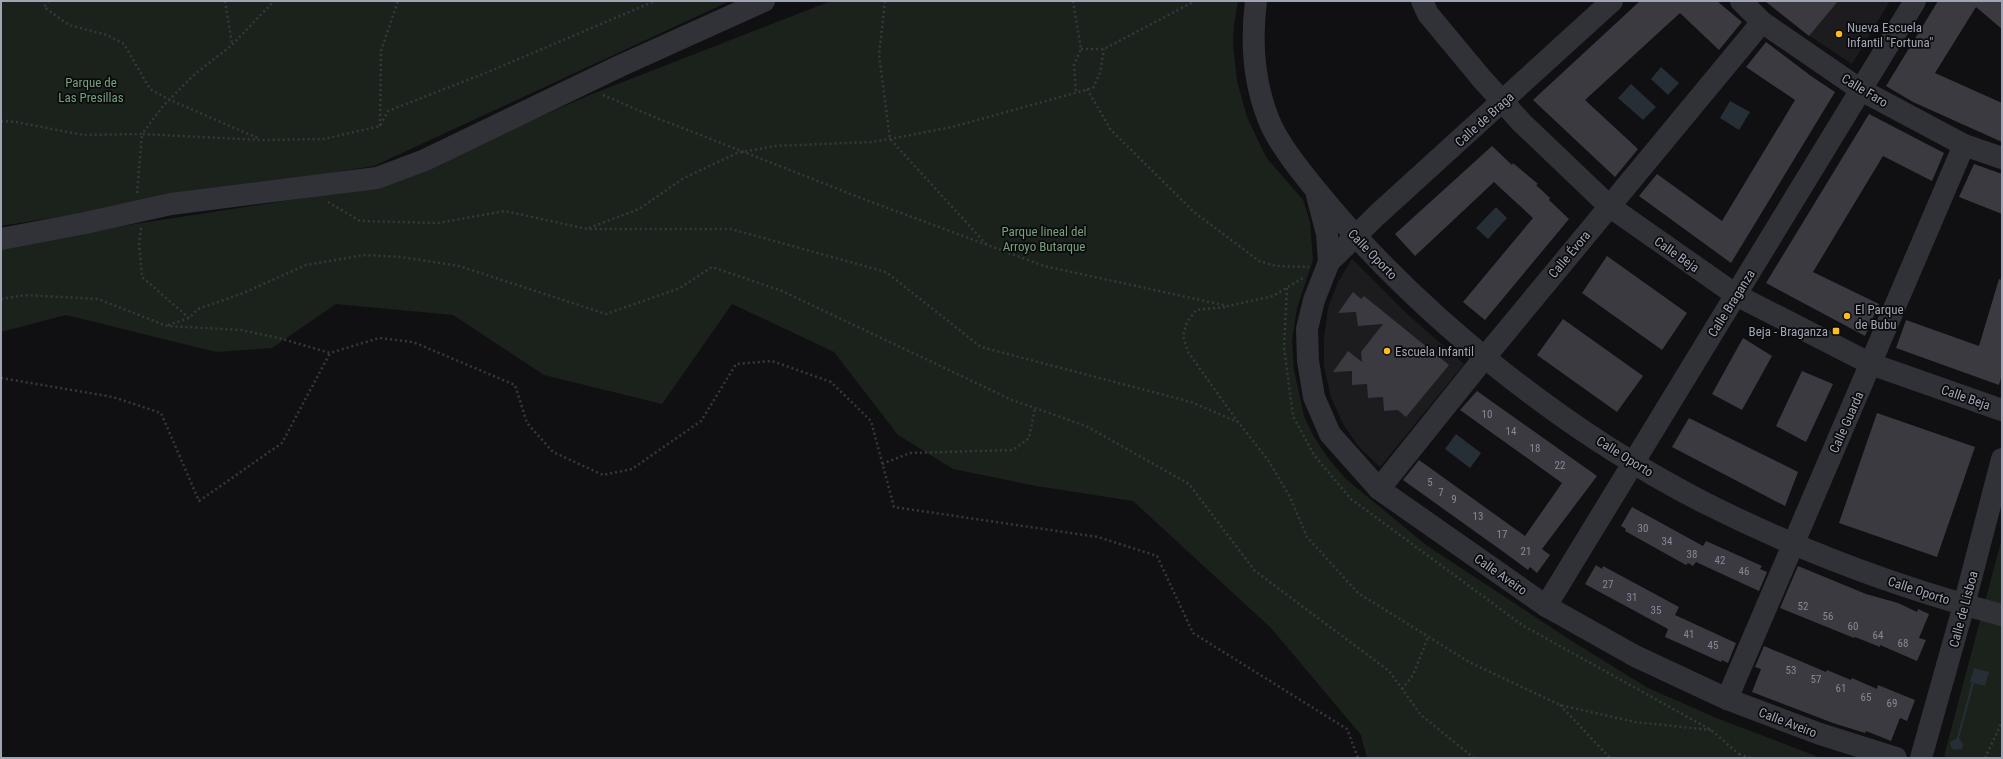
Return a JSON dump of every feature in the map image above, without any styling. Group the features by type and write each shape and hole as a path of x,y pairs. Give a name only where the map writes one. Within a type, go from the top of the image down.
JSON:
{"street":[{"path":"1,239 172,204 377,178 425,160 581,85 764,1"},
{"name":"Calle Oporto","path":"1256,1 1253,26 1253,52 1258,82 1266,113 1278,138 1315,189 1355,236 1428,308 1484,357 1547,406 1632,463 1704,503 1793,544 1877,576 1964,605 2002,615"},
{"name":"Calle Beja","path":"1422,1 1428,14 1502,102 1609,206 1736,295 1871,364 2002,410"},
{"name":"Calle de Braga","path":"1355,236 1612,1"},
{"name":"Calle Faro","path":"1741,1 1762,22 1861,90 1964,145 2002,158"},
{"name":"Calle Braganza","path":"1546,606 1915,1"},
{"name":"Calle Évora","path":"1379,489 1484,357 1762,22"},
{"name":"Calle Guarda","path":"1727,699 1964,145"},
{"name":"Calle Oporto","path":"1315,189 1327,234 1329,262"},
{"name":"Calle Aveiro","path":"1355,236 1329,262 1314,300 1307,329 1308,361 1314,397 1330,434 1379,489 1546,606 1635,656 1727,699 1820,734 1896,758"},
{"name":"Calle de Lisboa","path":"1921,758 1964,605 2002,459"}],"path":[{"path":"49,1 44,6 69,25 107,35 124,44 150,89 170,100 262,140"},
{"path":"225,1 232,44"},
{"path":"143,210 136,202 142,134 170,100 196,74 232,44 274,1"},
{"path":"380,126 381,51 398,1"},
{"path":"1,121 16,122 83,135 142,134 262,140 324,139 380,126 388,111 488,72 654,1"},
{"path":"885,1 879,55 890,139 987,245"},
{"path":"1073,1 1081,49 1074,66 1076,92"},
{"path":"1081,49 1104,49 1195,1"},
{"path":"587,229 638,208 684,178 737,153 775,146 871,142 890,139 952,127 1093,88 1100,73 1104,49"},
{"path":"581,85 647,114 866,200 1044,266 1228,306"},
{"path":"1087,89 1116,136 1194,212 1259,261 1276,266 1313,267 1329,262"},
{"path":"302,188 360,221 438,223 505,211 587,229 731,228 886,272 981,347 1191,402 1238,422"},
{"path":"139,243 142,277 189,318"},
{"path":"167,326 189,318 198,309 241,294 306,265 364,255 401,257 459,266 606,314 680,288 712,267 782,291 1005,397 1086,426 1189,484 1255,571 1389,671 1422,715 1474,758"},
{"path":"1305,277 1273,296 1228,306 1196,310 1186,322 1183,336 1188,352 1238,422 1268,460 1290,497 1307,537 1358,593 1469,662 1560,705 1635,722 1711,730 1739,754 1751,758"},
{"path":"1,299 25,295 98,299 167,326 241,330 279,338 330,353 379,338 413,342 515,385 527,423 553,452 603,475 632,468 701,421 736,364 772,362 831,382 871,421 894,506 1098,537 1156,556 1193,633 1347,728 1358,758"},
{"path":"1,378 113,397 161,412 199,501 282,443 330,353"},
{"path":"882,464 910,453 1013,450 1029,438 1035,408"},
{"path":"1402,689 1413,675 1428,637"},
{"path":"1560,705 1610,758"},
{"path":"1985,758 2002,722"},
{"path":"1739,754 1740,758"}],"shaded area":[{"name":"Nueva Escuela Infantil \"Fortuna\"","path":"1765,1 1890,1 1852,64 1805,33"},
{"path":"1661,67 1679,83 1668,95 1651,79"},
{"path":"1631,84 1656,107 1643,120 1618,98"},
{"path":"1730,101 1750,112 1739,130 1720,118"},
{"path":"1496,207 1507,218 1488,239 1476,228"},
{"name":"Escuela Infantil","path":"1352,259 1405,312 1464,364 1380,467 1359,447 1343,424 1331,397 1324,367 1324,338 1328,308 1338,282"},
{"path":"1456,434 1481,453 1470,468 1445,449"},
{"path":"1974,668 1989,672 1985,686 1974,683 1959,738 1963,744 1962,749 1954,750 1951,747 1950,742 1957,738 1972,682 1970,682"}],"green space":[{"name":"Parque de Las Presillas","path":"1,1 730,1 374,166 1,226"},
{"name":"Parque lineal del Arroyo Butarque","path":"831,1 1238,1 1234,24 1233,44 1237,81 1247,117 1266,157 1303,200 1310,222 1313,260 1297,308 1292,341 1294,370 1304,416 1314,437 1328,458 1346,479 1426,545 1575,643 1648,688 1719,719 1821,758 1367,758 1361,735 1271,628 1133,501 1036,486 953,469 898,435 834,352 732,304 662,404 544,375 453,315 336,304 272,348 216,352 66,315 1,332 1,250 45,238 381,186 592,94"},
{"path":"2002,538 2002,758 1953,758 1944,756"}],"building":[{"path":"1640,1 1717,1 1742,22 1719,50 1680,13 1585,100 1638,149 1615,177 1533,100"},
{"path":"1765,1 1838,1 1809,36"},
{"path":"1938,1 2002,1 2002,29 1976,7 1935,73 2002,103 2002,142 1913,102 1886,86"},
{"path":"1766,42 1835,92 1731,263 1639,196 1657,174 1722,221 1795,100 1746,67"},
{"path":"1869,114 1944,153 1932,181 1883,156 1813,272 1879,304 1865,336 1766,283"},
{"path":"1492,146 1512,165 1513,163 1538,184 1536,185 1550,198 1549,200 1569,219 1485,320 1463,302 1533,218 1494,182 1415,256 1395,234"},
{"path":"1974,164 2002,174 2002,214 1959,197"},
{"path":"1607,256 1687,313 1662,350 1582,293"},
{"path":"1999,279 2002,280 2002,374 1999,385 1896,348 1906,320 1979,346"},
{"path":"1353,292 1361,299 1364,296 1449,365 1406,417 1398,410 1384,411 1383,397 1368,398 1367,384 1352,385 1352,371 1333,372 1348,351 1362,362 1361,352 1383,324 1358,326 1356,312 1338,313"},
{"path":"1563,319 1643,376 1617,412 1537,355"},
{"path":"1743,338 1772,356 1742,410 1712,394"},
{"path":"1802,371 1833,384 1806,442 1776,426"},
{"path":"1477,391 1597,476 1542,549 1550,555 1537,573 1530,567 1528,570 1403,480 1419,460 1525,536 1562,483 1460,410"},
{"path":"1877,413 1975,447 1937,557 1839,523"},
{"path":"1689,418 1798,472 1785,506 1672,447"},
{"path":"1632,507 1703,546 1706,541 1762,566 1760,569 1767,572 1759,591 1696,562 1693,566 1688,563 1686,565 1625,531 1626,529 1621,526"},
{"path":"1596,565 1602,569 1603,566 1679,607 1675,615 1736,643 1728,663 1722,660 1721,662 1665,637 1668,629 1585,584"},
{"path":"1798,566 1866,594 1898,603 1917,612 1918,609 1929,614 1919,638 1926,640 1917,661 1880,645 1880,647 1855,637 1854,638 1780,608"},
{"path":"1764,646 1826,672 1827,670 1851,680 1852,678 1877,689 1878,685 1915,700 1907,721 1900,718 1891,741 1866,731 1865,733 1833,723 1752,692 1761,669 1755,667"}],"place":[{"name":"Nueva Escuela Infantil \"Fortuna\"","path":"1839,34"},
{"name":"El Parque de Bubu","path":"1847,316"},
{"name":"Beja - Braganza","path":"1836,331"},
{"name":"Escuela Infantil","path":"1387,351"}]}
